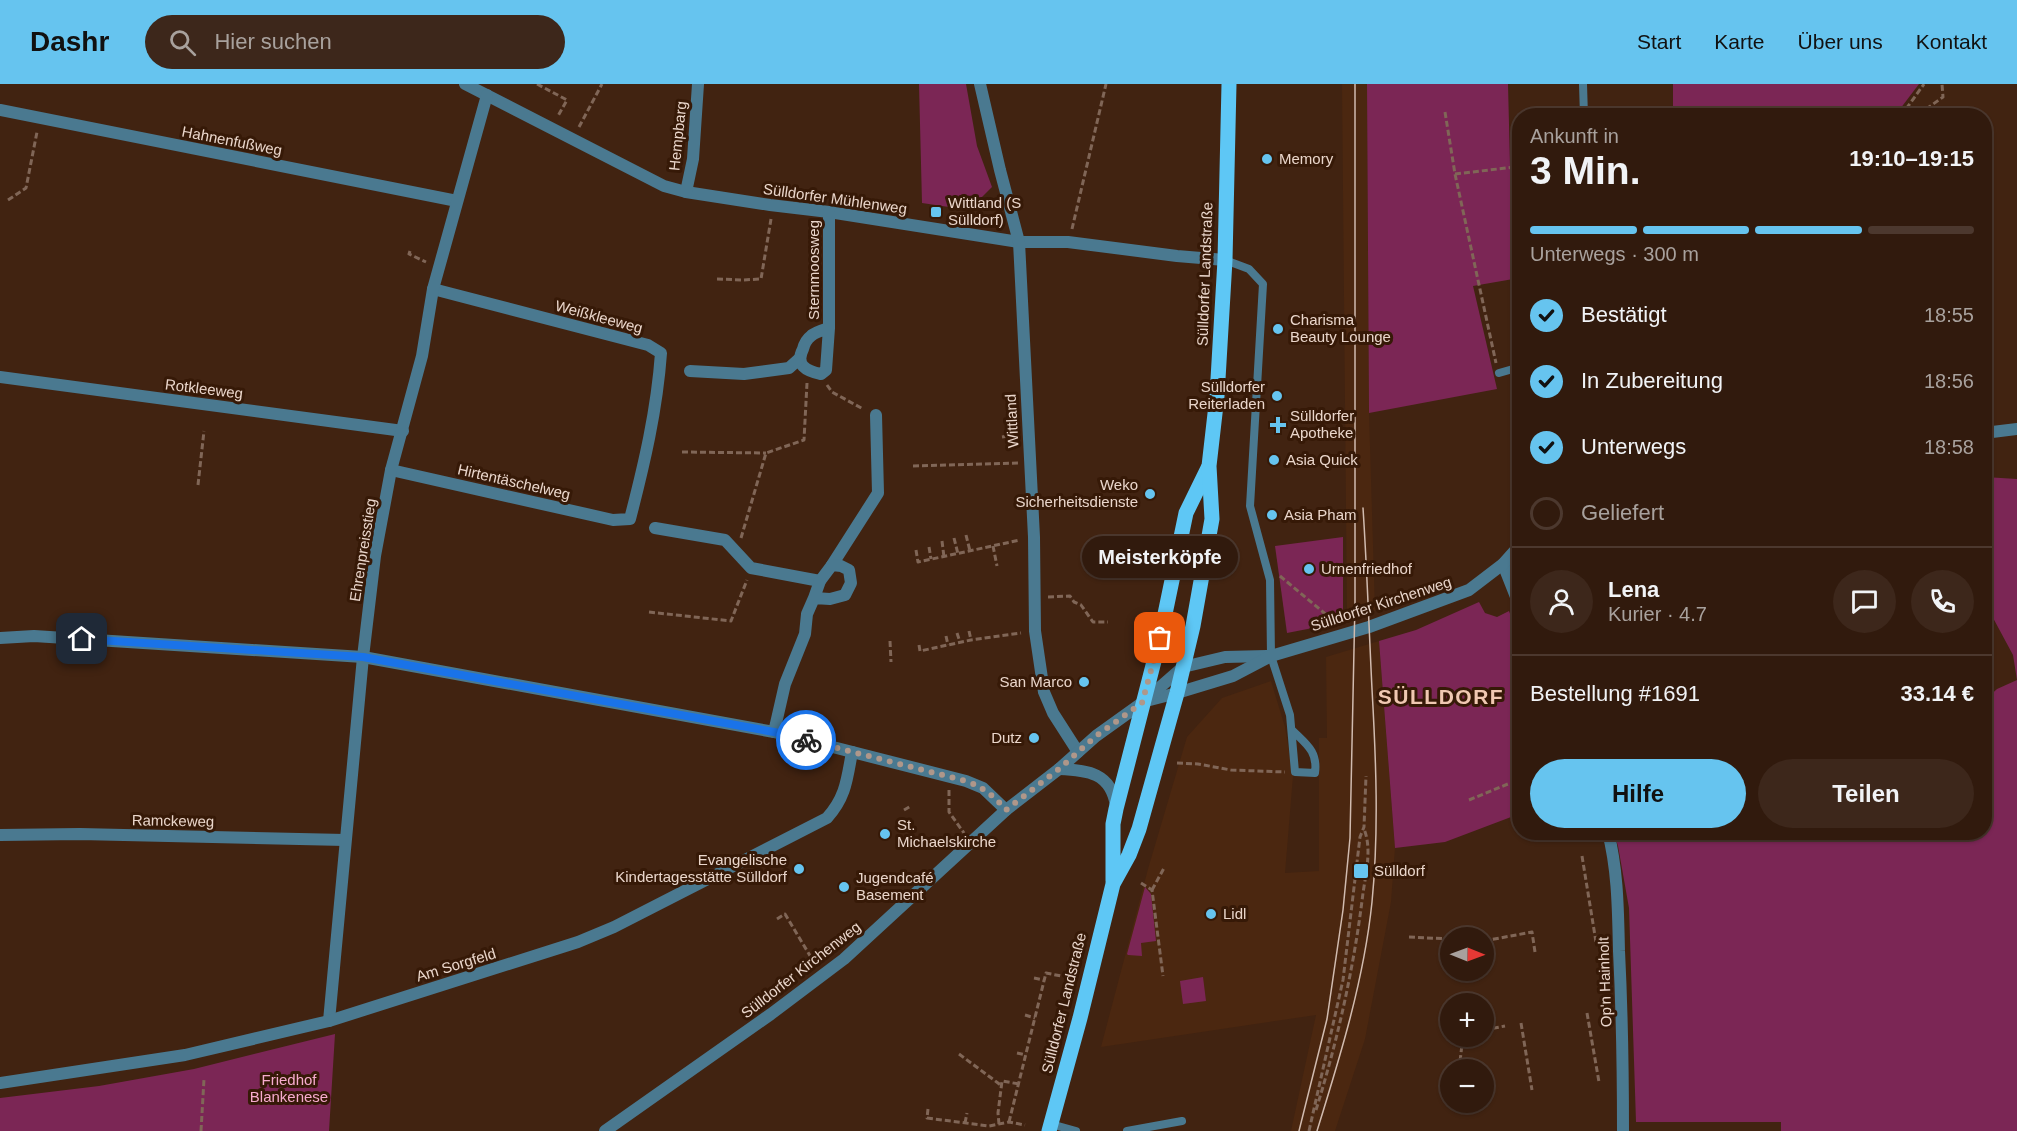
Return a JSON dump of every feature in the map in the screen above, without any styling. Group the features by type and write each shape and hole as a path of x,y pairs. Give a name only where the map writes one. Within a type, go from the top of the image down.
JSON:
{"main road":[{"name":"Sülldorfer Landstraße","path":"1050,1128 1113,884 1129,855 1139,829 1177,693 1212,519 1209,466 1225,260 1229,84"},
{"name":"Sülldorfer Landstraße","path":"1113,884 1113,824 1116,809 1161,630 1186,513 1209,466"}],"street":[{"name":"Sülldorfer Mühlenweg","path":"465,84 664,186 686,192 1019,242 1068,242 1225,260"},
{"name":"Hempbarg","path":"686,192 693,159 698,84"},
{"name":"Wittland","path":"980,84 1019,242 1034,537 1035,631 1044,692 1053,713 1078,752"},
{"name":"Ehrenpreisstieg","path":"329,1021 363,657 375,556 391,470 422,356 438,268 487,95"},
{"name":"Hahnenfußweg","path":"0,110 457,201"},
{"name":"Sternmoosweg","path":"814,373 826,370 829,328 829,212"},
{"name":"Weißkleeweg","path":"433,289 648,345 662,353 658,389 641,478 630,519"},
{"name":"Sternmoosweg","path":"799,359 810,337 829,328"},
{"path":"690,371 744,374 789,368 799,359 801,366 814,373"},
{"name":"Rotkleeweg","path":"0,377 403,431"},
{"path":"774,732 785,684 805,634 807,614 820,580 878,494 876,415"},
{"path":"1992,432 2017,429"},
{"name":"Hirtentäschelweg","path":"391,470 613,520 630,519"},
{"path":"655,528 725,540 752,568 820,580"},
{"name":"Sülldorfer Kirchenweg","path":"1142,703 1233,676 1271,656 1416,611 1469,590 1503,564 1512,554"},
{"path":"1503,564 1512,587"},
{"path":"814,598 830,599 845,595 851,583 849,570 832,565"},
{"path":"0,638 46,637 363,657 774,732 948,776 983,788 1006,810"},
{"name":"Sülldorfer Kirchenweg","path":"605,1131 771,1014 844,959 1006,810 1183,668 1225,657 1271,656"},
{"name":"Am Sorgfeld","path":"0,1083 185,1055 329,1021 578,942 614,927 826,818 838,806 844,792 852,752"},
{"path":"1059,769 1083,770 1100,777 1110,787 1116,809"},
{"name":"Ramckeweg","path":"0,835 80,834 345,840"},
{"name":"Op'n Hainholt","path":"1610,840 1615,874 1619,938 1623,1131"}],"lane":[{"path":"1583,84 1584,108"},
{"path":"1225,260 1248,269 1263,284 1250,506 1270,580 1271,656 1290,715 1295,772 1315,773 1317,762 1312,750 1292,730"},
{"path":"1498,373 1512,369"},
{"path":"1126,1131 1182,1121"},
{"path":"1050,1128 1076,1131"}],"path":[{"path":"537,84 567,100 553,129"},
{"path":"573,140 602,84"},
{"path":"1068,242 1106,84"},
{"path":"1907,108 1924,84"},
{"path":"1928,108 1943,97 1942,84"},
{"path":"1445,112 1477,283 1498,373"},
{"path":"8,200 26,188 40,118"},
{"path":"1455,174 1512,166"},
{"path":"717,279 761,279 773,205"},
{"path":"410,251 409,254 438,268"},
{"path":"814,373 832,392 876,415"},
{"path":"682,452 766,453 804,440 814,373"},
{"path":"198,485 204,431"},
{"path":"738,553 766,453"},
{"path":"913,466 1029,463"},
{"path":"966,535 970,551"},
{"path":"916,550 918,562 1034,537"},
{"path":"954,538 958,554"},
{"path":"942,541 944,556"},
{"path":"993,546 997,566"},
{"path":"929,547 931,559"},
{"path":"1265,563 1347,633"},
{"path":"648,612 731,621 752,568"},
{"path":"1034,597 1070,596 1074,602 1081,605 1093,622 1108,622"},
{"path":"969,631 971,640"},
{"path":"919,645 920,651 971,640 1035,631"},
{"path":"957,633 960,642"},
{"path":"945,636 948,645"},
{"path":"890,641 891,662"},
{"path":"933,643 934,648"},
{"path":"1177,763 1231,770 1295,772"},
{"path":"948,776 949,812 970,842"},
{"path":"1364,827 1368,838 1366,870 1350,982 1324,1084 1309,1131 1343,980 1360,837 1364,827 1366,776"},
{"path":"1469,800 1512,782"},
{"path":"904,810 911,806"},
{"path":"1582,856 1596,942"},
{"path":"1163,976 1152,890 1164,868"},
{"path":"863,884 867,880 896,911"},
{"path":"1141,883 1152,890"},
{"path":"777,919 785,914 822,976"},
{"path":"1494,938 1532,932 1535,952"},
{"path":"1409,936 1440,938"},
{"path":"1009,1122 1046,973 1061,976"},
{"path":"1034,978 1044,980"},
{"path":"1587,1013 1599,1082"},
{"path":"1025,1016 1035,1018"},
{"path":"1521,1023 1532,1090"},
{"path":"1494,1028 1505,1026"},
{"path":"1017,1053 1026,1055"},
{"path":"959,1054 1002,1086"},
{"path":"201,1131 204,1079"},
{"path":"999,1124 1002,1081 1018,1084"},
{"path":"928,1108 927,1118 989,1126 1009,1122 1025,1125"},
{"path":"965,1123 967,1113"}],"shaded area":[{"path":"1342,84 1367,84 1369,413 1375,611 1347,615"},
{"path":"1379,641 1395,848 1391,902 1365,1039 1335,1131 1291,1131 1316,1015 1101,1047 1148,869 1187,737 1222,698 1271,681 1285,727 1293,776 1285,873 1319,871 1319,738 1327,738 1326,657"}],"green space":[{"path":"919,84 966,84 977,146 992,187 969,210 922,203"},
{"path":"1367,84 1508,84 1512,279 1473,286 1497,389 1369,413"},
{"path":"1673,84 1919,84 1901,108 1673,108"},
{"path":"1992,477 2017,479 2017,680 2013,655 1992,616"},
{"path":"1343,537 1343,614 1328,625 1287,633 1275,546"},
{"path":"1479,602 1485,613 1497,617 1509,611 1512,619 1512,817 1445,842 1395,848 1379,641 1416,630"},
{"path":"2017,680 2017,1131 1781,1131 1781,1122 1636,1122 1629,908 1616,840 1992,840 1992,694"},
{"path":"1145,887 1151,894 1156,941 1141,943 1142,956 1128,955 1127,954"},
{"path":"1203,977 1206,1001 1183,1004 1180,981"},
{"name":"Friedhof Blankenese","path":"335,1034 329,1131 0,1131 0,1098 99,1086 194,1069"}],"tram line":[{"path":"1299,1131 1327,1019 1343,910 1350,838 1355,602 1355,84"},
{"path":"1317,1131 1357,989 1368,931 1374,875 1376,769 1363,508"}],"way so far":[{"path":"806,740 966,781 983,788 1006,810 1059,769 1096,736 1142,703 1160,638"}],"place":[{"name":"Memory","path":"1267,159"},
{"name":"Wittland (S Sülldorf)","path":"936,212"},
{"name":"Charisma Beauty Lounge","path":"1278,329"},
{"name":"Sülldorfer Reiterladen","path":"1277,396"},
{"name":"Sülldorfer Apotheke","path":"1278,425"},
{"name":"Asia Quick","path":"1274,460"},
{"name":"Weko Sicherheitsdienste","path":"1150,494"},
{"name":"Asia Pham","path":"1272,515"},
{"name":"Urnenfriedhof","path":"1309,569"},
{"name":"Meisterköpfe","path":"1160,638"},
{"name":"San Marco","path":"1084,682"},
{"name":"Dutz","path":"1034,738"},
{"name":"St. Michaelskirche","path":"885,834"},
{"name":"Evangelische Kindertagesstätte Sülldorf","path":"799,869"},
{"name":"Sülldorf","path":"1361,871"},
{"name":"Jugendcafé Basement","path":"844,887"},
{"name":"Lidl","path":"1211,914"}],"district":[{"name":"SÜLLDORF","path":"1441,697"}],"route":[{"path":"82,639 363,657 774,732 806,740"}]}
